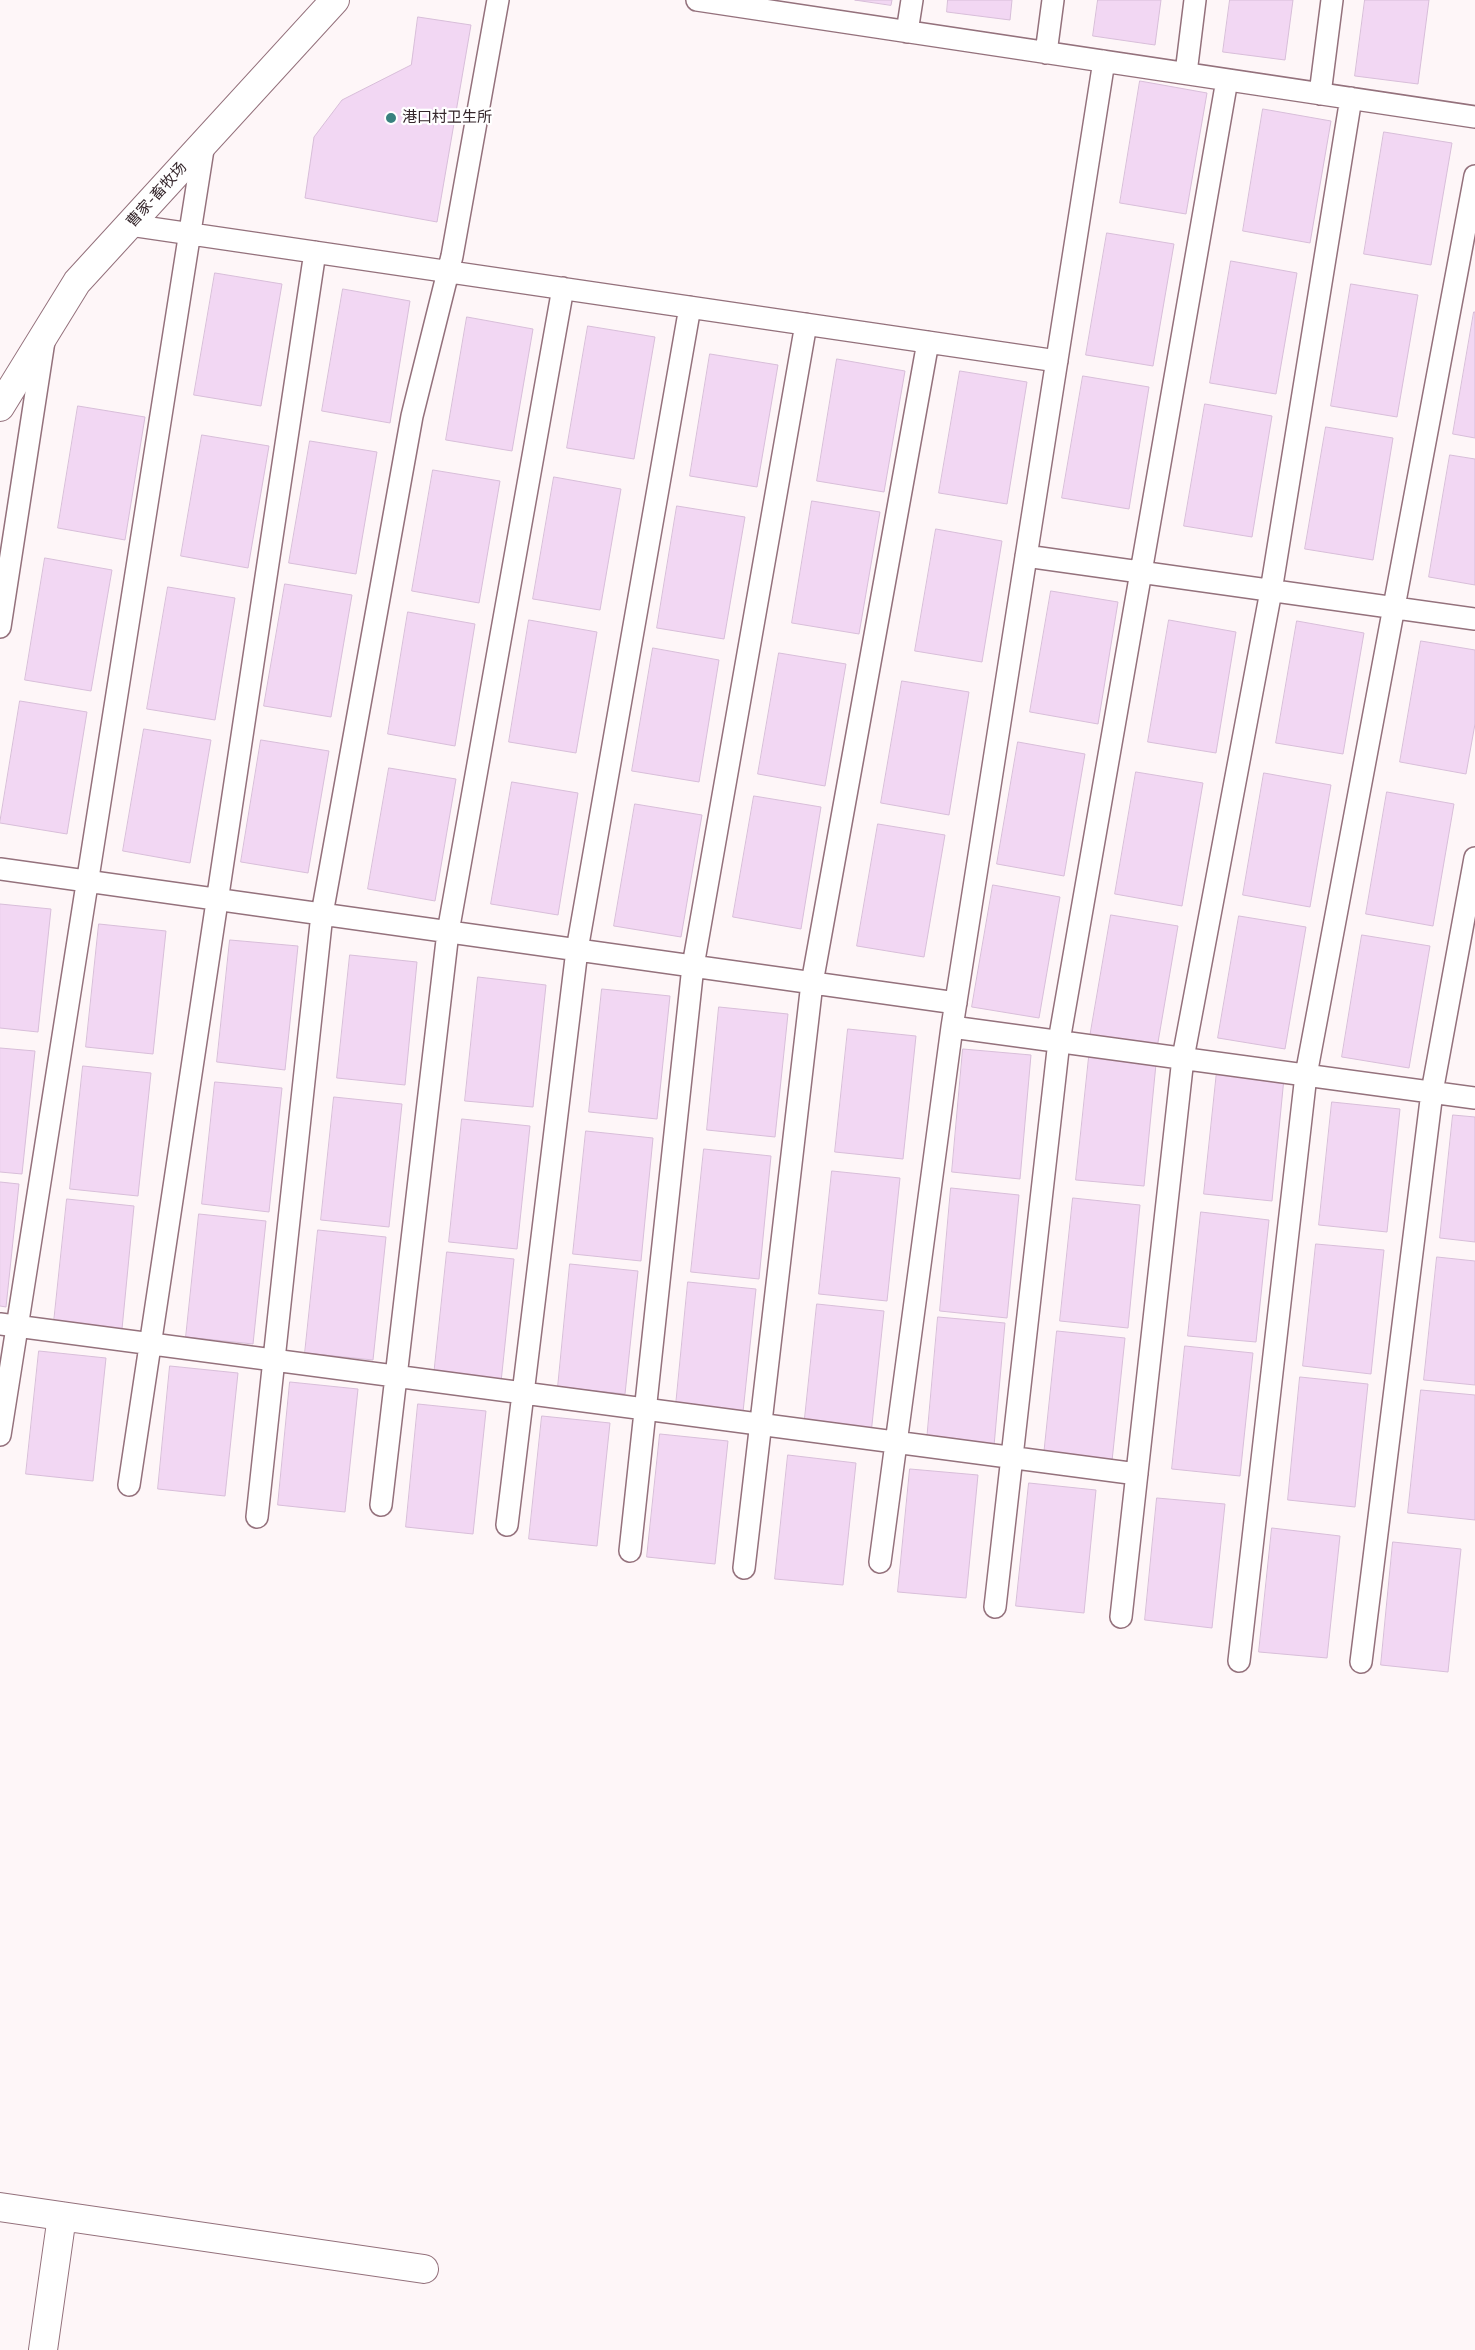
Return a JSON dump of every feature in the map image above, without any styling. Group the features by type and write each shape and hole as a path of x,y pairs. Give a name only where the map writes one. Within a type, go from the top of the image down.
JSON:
{"street":[{"name":"曹家-畜牧场","path":"0,407 77,282 335,0"},
{"path":"0,2207 424,2269"},
{"path":"43,2350 62,2216"}],"lane":[{"path":"257,1518 322,914 412,416 448,271 498,0"},
{"path":"697,0 788,7 906,32 1475,117"},
{"path":"906,32 912,0"},
{"path":"1046,53 1053,0"},
{"path":"1186,74 1195,0"},
{"path":"1320,94 1332,0"},
{"path":"880,1562 952,1027 1104,61"},
{"path":"994,1607 1059,1041 1228,80"},
{"path":"1121,1617 1183,1058 1271,591 1351,98"},
{"path":"0,1435 8,1325 88,881 204,143"},
{"path":"1239,1661 1306,1075 1475,176"},
{"path":"130,225 1057,361"},
{"path":"130,1485 315,252"},
{"path":"381,1505 448,932 562,288"},
{"path":"507,1525 577,950 690,307"},
{"path":"630,1552 694,966 806,324"},
{"path":"0,627 44,335"},
{"path":"744,1568 812,983 928,342"},
{"path":"1026,556 1475,619"},
{"path":"1361,1662 1432,1092 1475,858"},
{"path":"0,869 956,1003"},
{"path":"952,1027 1475,1098"},
{"path":"8,1325 1137,1474"}],"building":[{"path":"855,0 892,0 891,5"},
{"path":"948,0 1012,0 1010,20 947,12"},
{"path":"1098,0 1161,0 1155,45 1093,36"},
{"path":"1230,0 1293,0 1285,60 1223,52"},
{"path":"1365,0 1429,0 1418,84 1355,76"},
{"name":"港口村卫生所","path":"418,17 471,25 437,222 305,198 314,137 342,100 411,65"},
{"path":"1140,81 1207,93 1186,214 1120,203"},
{"path":"1263,109 1331,121 1310,243 1243,231"},
{"path":"1384,132 1452,143 1431,265 1364,254"},
{"path":"1107,233 1174,244 1153,366 1086,355"},
{"path":"1231,261 1297,273 1276,394 1210,383"},
{"path":"215,273 282,284 261,406 194,395"},
{"path":"1351,284 1418,295 1397,417 1331,406"},
{"path":"343,289 410,301 390,423 322,411"},
{"path":"1475,312 1475,438 1453,434"},
{"path":"467,317 533,329 512,451 446,440"},
{"path":"588,326 655,337 634,459 567,448"},
{"path":"710,354 778,365 757,487 690,476"},
{"path":"837,359 905,371 884,492 817,481"},
{"path":"960,371 1027,382 1007,504 939,493"},
{"path":"1083,376 1149,387 1129,509 1062,498"},
{"path":"1205,404 1272,416 1252,537 1184,526"},
{"path":"78,406 145,417 125,540 58,528"},
{"path":"1326,427 1393,438 1373,560 1305,549"},
{"path":"202,435 269,446 248,568 181,556"},
{"path":"310,441 377,452 356,574 289,563"},
{"path":"1450,455 1475,459 1475,585 1429,577"},
{"path":"433,470 500,481 479,603 412,591"},
{"path":"554,477 621,489 600,610 533,599"},
{"path":"812,501 880,512 859,634 792,623"},
{"path":"677,506 745,517 724,639 657,628"},
{"path":"936,529 1002,541 982,662 915,651"},
{"path":"45,558 112,570 91,691 25,680"},
{"path":"285,584 352,595 331,717 264,706"},
{"path":"168,587 235,598 215,720 147,709"},
{"path":"1051,591 1118,602 1098,724 1030,712"},
{"path":"408,612 475,624 455,746 388,734"},
{"path":"529,620 597,632 576,753 509,742"},
{"path":"1169,620 1236,632 1216,753 1148,742"},
{"path":"1297,621 1364,633 1343,754 1276,743"},
{"path":"1421,641 1475,650 1475,724 1466,774 1400,762"},
{"path":"653,648 719,660 699,782 632,771"},
{"path":"779,653 846,664 825,786 758,774"},
{"path":"902,681 969,692 949,815 881,803"},
{"path":"20,701 87,712 67,834 0,823"},
{"path":"144,729 211,740 190,863 123,851"},
{"path":"261,740 329,751 308,873 241,862"},
{"path":"1018,742 1085,754 1064,876 997,864"},
{"path":"389,768 456,779 435,901 368,889"},
{"path":"1136,772 1203,783 1182,906 1115,894"},
{"path":"1264,773 1331,785 1310,907 1243,895"},
{"path":"512,782 578,793 558,915 491,904"},
{"path":"1387,792 1454,804 1433,926 1366,914"},
{"path":"754,796 821,807 801,929 733,917"},
{"path":"635,804 702,815 681,937 614,926"},
{"path":"878,824 945,835 924,957 857,946"},
{"path":"993,885 1060,897 1039,1018 972,1007"},
{"path":"0,904 51,909 38,1032 0,1028"},
{"path":"1111,915 1178,926 1157,1048 1090,1037"},
{"path":"1239,916 1306,927 1285,1049 1218,1038"},
{"path":"99,924 166,931 153,1054 86,1047"},
{"path":"1362,935 1430,946 1409,1068 1342,1057"},
{"path":"230,940 298,946 285,1070 217,1062"},
{"path":"350,955 417,962 405,1085 337,1078"},
{"path":"478,977 546,985 533,1107 465,1101"},
{"path":"602,989 670,996 657,1119 589,1112"},
{"path":"719,1007 788,1014 775,1137 707,1130"},
{"path":"848,1029 916,1036 903,1159 835,1152"},
{"path":"0,1048 35,1051 22,1174 0,1172"},
{"path":"963,1049 1031,1055 1020,1179 952,1172"},
{"path":"1089,1057 1156,1064 1144,1186 1076,1180"},
{"path":"83,1066 151,1073 138,1196 70,1189"},
{"path":"1217,1071 1284,1078 1272,1201 1204,1194"},
{"path":"215,1082 282,1088 269,1212 202,1204"},
{"path":"334,1097 402,1104 389,1227 321,1220"},
{"path":"1332,1102 1400,1109 1387,1232 1319,1225"},
{"path":"1453,1115 1475,1117 1475,1242 1440,1238"},
{"path":"462,1119 530,1126 517,1249 449,1242"},
{"path":"586,1131 653,1138 641,1261 573,1254"},
{"path":"704,1149 771,1156 759,1279 691,1272"},
{"path":"832,1171 900,1178 887,1301 819,1294"},
{"path":"0,1182 19,1184 6,1307 0,1306"},
{"path":"951,1188 1019,1195 1007,1318 940,1311"},
{"path":"1073,1198 1140,1205 1128,1328 1060,1321"},
{"path":"67,1199 134,1206 122,1329 54,1322"},
{"path":"1201,1212 1269,1220 1256,1342 1188,1336"},
{"path":"199,1214 266,1221 253,1344 186,1337"},
{"path":"318,1230 386,1237 373,1360 305,1353"},
{"path":"1316,1244 1384,1250 1371,1374 1303,1366"},
{"path":"447,1252 514,1259 501,1382 434,1375"},
{"path":"1437,1257 1475,1261 1475,1385 1424,1380"},
{"path":"570,1264 638,1271 625,1394 558,1387"},
{"path":"688,1282 756,1289 743,1412 676,1405"},
{"path":"817,1304 884,1311 871,1434 804,1427"},
{"path":"938,1317 1005,1323 994,1446 927,1440"},
{"path":"1057,1331 1125,1338 1112,1461 1044,1455"},
{"path":"1185,1346 1253,1353 1240,1476 1172,1469"},
{"path":"39,1351 106,1358 93,1481 26,1474"},
{"path":"170,1366 238,1373 225,1496 158,1489"},
{"path":"1300,1377 1368,1384 1355,1507 1288,1500"},
{"path":"290,1382 358,1389 345,1512 278,1505"},
{"path":"1421,1390 1475,1395 1475,1520 1408,1513"},
{"path":"418,1404 486,1411 473,1534 406,1527"},
{"path":"542,1416 610,1423 597,1546 529,1539"},
{"path":"660,1434 728,1441 715,1564 647,1557"},
{"path":"788,1455 856,1463 843,1585 775,1579"},
{"path":"910,1469 978,1475 966,1598 898,1592"},
{"path":"1029,1483 1096,1490 1084,1613 1016,1606"},
{"path":"1157,1498 1225,1504 1212,1628 1145,1620"},
{"path":"1272,1528 1340,1536 1327,1658 1259,1652"},
{"path":"1393,1542 1461,1549 1448,1672 1381,1665"}],"place":[{"name":"港口村卫生所","path":"391,118"}]}
